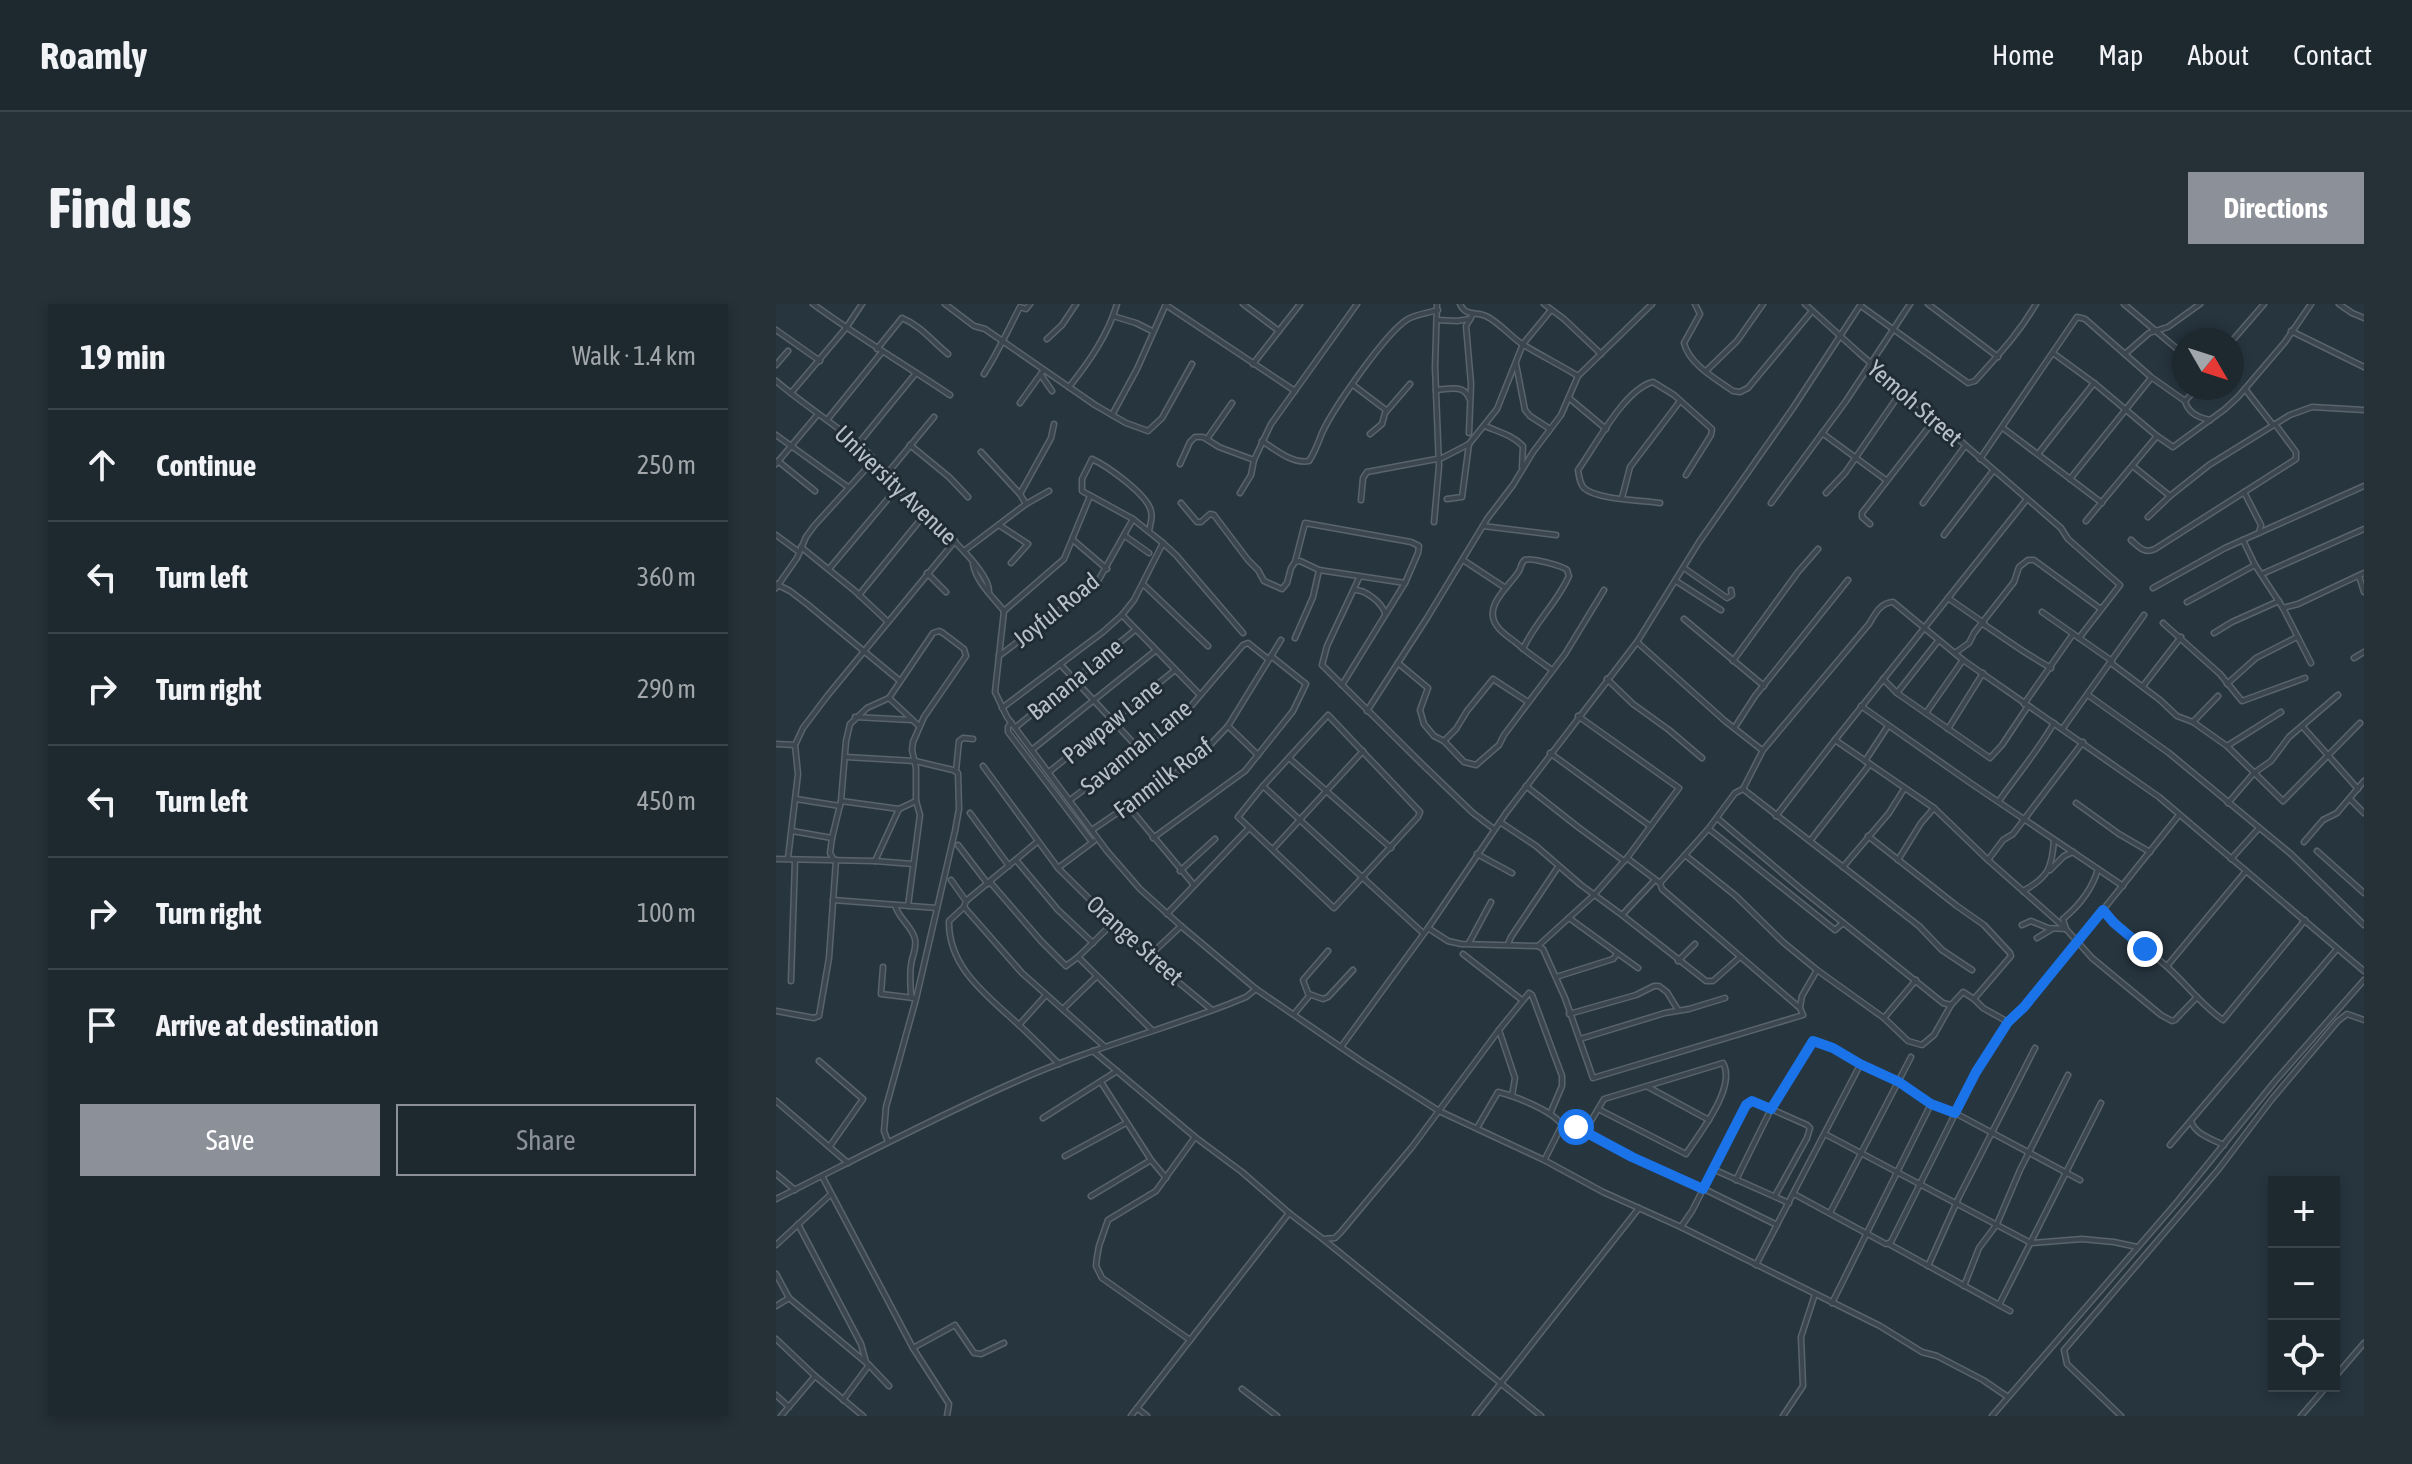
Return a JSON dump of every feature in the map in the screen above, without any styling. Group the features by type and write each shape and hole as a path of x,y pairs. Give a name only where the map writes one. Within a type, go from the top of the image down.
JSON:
{"street":[{"path":"813,304 950,395"},
{"path":"791,393 820,361 862,304"},
{"path":"945,304 974,326 985,329 1042,373 1112,415 1150,431 1162,418 1192,364"},
{"path":"984,374 1004,343 1018,306 1026,309 1030,304"},
{"path":"1047,339 1062,325 1076,304"},
{"path":"1069,387 1094,354 1117,304"},
{"path":"1112,415 1141,361 1166,304 1295,391"},
{"path":"1243,304 1279,331"},
{"path":"1253,364 1300,304"},
{"path":"1240,493 1271,424 1357,304"},
{"path":"1460,304 1471,316"},
{"path":"1544,304 1601,354"},
{"path":"1367,711 1483,526 1551,430 1578,376 1652,304"},
{"path":"1695,304 1700,314 1684,348 1706,371 1733,391 1740,392 1748,388 1812,311"},
{"path":"1706,371 1737,341 1763,304"},
{"name":"Yemoh Street","path":"1805,304 2061,528 2068,539 2120,585 2101,609"},
{"path":"1771,503 1910,304"},
{"path":"1928,304 1998,357"},
{"path":"2124,304 2172,344"},
{"path":"2125,354 2149,333 2159,332 2200,304"},
{"path":"2243,328 2264,304"},
{"path":"2053,353 2173,447 2225,409 2245,389 2285,342 2311,304"},
{"path":"2339,304 2363,316"},
{"path":"1341,1047 1428,928 1494,829 1637,642 1699,542 1861,305 1968,383 1975,381 2020,331 2034,305"},
{"path":"1262,441 1294,460 1309,461 1323,432 1373,357 1401,324 1437,307 1438,459 1434,522"},
{"path":"1361,500 1363,478 1367,472 1438,459 1469,444 1497,409 1523,344 1551,310"},
{"path":"1437,320 1457,321 1482,314 1523,344 1578,376"},
{"path":"1113,316 1153,331"},
{"path":"1469,433 1471,384 1466,326 1471,316"},
{"path":"1980,459 2079,316 2151,377 2185,401 2195,414 2210,420"},
{"path":"827,420 902,318 920,327 948,354"},
{"path":"776,330 820,361"},
{"path":"2291,331 2364,367"},
{"path":"776,365 788,351"},
{"path":"1515,362 1525,410 1551,430"},
{"path":"858,444 916,373"},
{"path":"1042,373 1052,391"},
{"path":"1020,403 1042,373"},
{"path":"2070,479 2151,377"},
{"name":"University Avenue","path":"776,381 858,444 897,488 955,541 985,578 989,591 1004,611"},
{"path":"1660,503 1595,494 1583,487 1579,478 1578,470 1606,429 1645,384 1653,382 1712,429 1686,475"},
{"path":"2038,454 2094,383"},
{"path":"1370,434 1382,424 1387,410 1410,384"},
{"path":"1353,385 1387,410"},
{"path":"1436,390 1459,388 1467,393 1466,431 1469,433"},
{"path":"1826,493 1845,473 1903,389"},
{"path":"2131,540 2142,550 2151,551 2296,459 2297,456 2274,424 2245,389"},
{"path":"1569,398 1606,429"},
{"path":"1622,498 1630,467 1680,401"},
{"path":"1207,439 1232,403"},
{"path":"2148,517 2209,465 2290,415 2312,407 2364,410"},
{"path":"815,491 777,462 818,414"},
{"path":"886,475 934,417"},
{"path":"1870,524 1862,513 1935,419"},
{"path":"1020,494 1049,442 1054,424"},
{"path":"1485,426 1509,434 1523,446 1522,471"},
{"path":"2003,428 2102,503"},
{"path":"1469,433 1479,432"},
{"path":"1822,433 1886,480"},
{"path":"776,435 848,487"},
{"path":"2086,521 2157,436"},
{"path":"1180,464 1193,438 1207,439 1219,447 1254,460"},
{"path":"1447,499 1462,497 1469,444"},
{"path":"910,445 968,497"},
{"path":"1923,503 1965,446"},
{"path":"981,452 1026,504"},
{"path":"1149,531 1151,510 1146,502 1122,479 1093,459 1082,479 1081,489 1133,519 1163,543 1243,633"},
{"path":"874,460 814,526 797,558 776,586 790,591 900,681"},
{"path":"2133,467 2170,496"},
{"path":"1944,535 1993,471"},
{"path":"1625,482 1635,499"},
{"path":"2153,588 2243,540 2364,486"},
{"path":"829,569 897,488"},
{"path":"964,551 1026,504 1049,491"},
{"path":"2244,492 2261,525 2259,533"},
{"path":"1090,496 1059,566 1004,611 995,692 1013,725 1130,878 1167,914 1256,989 1439,1111 1880,1326 2008,1397"},
{"path":"1776,816 2027,499"},
{"path":"1181,503 1197,522 1210,514 1214,515 1264,581 1279,589 1286,586 1305,523 1419,546 1405,583 1342,685"},
{"path":"859,595 925,514"},
{"name":"Joyful Road","path":"999,656 1092,588 1107,569 1133,519"},
{"path":"999,525 1028,544 1011,563"},
{"path":"1483,526 1556,535"},
{"path":"2262,574 2364,529"},
{"path":"776,535 829,569 888,622"},
{"path":"1124,535 1149,553"},
{"path":"1073,540 1107,569"},
{"path":"2243,540 2311,663"},
{"path":"788,858 798,774 795,745 803,728 955,541"},
{"path":"1002,708 1122,615 1134,600 1163,543"},
{"path":"1733,661 1818,549"},
{"path":"1523,649 1536,623 1547,612 1569,576 1562,567 1527,559 1493,610 1498,628 1523,649 1552,670"},
{"path":"1955,653 1969,643 2014,582 2019,567 2031,559 2101,609 2079,638"},
{"path":"1463,560 1505,588"},
{"path":"1295,562 1359,578 1405,583"},
{"path":"2187,602 2255,565"},
{"path":"1684,568 1727,598 1732,595 1731,590"},
{"path":"1295,638 1313,597 1319,570"},
{"path":"927,573 946,592"},
{"path":"2283,608 2362,575 2364,592"},
{"path":"1359,578 1321,661 1327,672 1367,711 1473,813 1494,829"},
{"path":"1735,727 1848,580"},
{"path":"1676,581 1721,610"},
{"path":"1143,584 1208,646"},
{"path":"1355,590 1362,590 1383,606 1385,613"},
{"path":"1398,663 1427,686 1420,710 1421,717 1434,736 1444,741 1464,762 1476,765 1499,745 1588,620 1604,590"},
{"path":"1948,598 2021,651 2051,668"},
{"path":"2214,633 2279,601"},
{"path":"1622,915 1685,855 1735,793 1743,789 1763,750 1884,604 1893,602 1963,660 2153,793 2364,971"},
{"path":"2042,612 2112,662 2177,716 2193,722 2227,746 2283,801 2360,723"},
{"path":"1122,615 1200,695"},
{"path":"2063,728 2144,615"},
{"path":"1684,619 1764,686"},
{"path":"2163,623 2245,701 2305,678"},
{"name":"Banana Lane","path":"1013,725 1075,681 1135,630"},
{"path":"776,1011 814,1018 819,1016 829,958 833,900 835,860 830,853 840,803 847,730 855,717 889,698 936,631 943,633 966,653 919,726 913,742 916,801 920,815 908,906"},
{"path":"1883,679 1897,693 1990,758 2002,745 2073,634"},
{"path":"2143,686 2181,637"},
{"path":"2227,684 2256,658 2297,637"},
{"name":"Fanmilk Roaf","path":"1092,830 1197,757 1228,726 1281,640"},
{"path":"1897,693 1938,641"},
{"path":"1637,642 1725,721 1763,750"},
{"name":"Savannah Lane","path":"1070,800 1171,725 1243,645 1248,643 1269,657"},
{"path":"1032,750 1155,651"},
{"path":"2354,658 2364,652"},
{"path":"1153,838 1245,771 1293,711 1306,687 1304,681 1269,657"},
{"path":"1926,714 1963,660"},
{"path":"1060,664 1138,748"},
{"name":"Pawpaw Lane","path":"1049,772 1175,670"},
{"path":"1948,729 1983,673"},
{"path":"1444,741 1493,679 1528,703"},
{"path":"1607,679 1633,704 1702,758"},
{"path":"2088,695 2169,753 2291,854 2364,925"},
{"path":"2228,803 2254,773 2271,761 2285,742 2338,695"},
{"path":"2193,722 2218,696"},
{"path":"889,698 919,726"},
{"path":"1861,706 2123,886"},
{"path":"2227,746 2281,712"},
{"path":"1328,715 1363,751 1420,812 1391,848 1334,908 1238,817 1328,715"},
{"path":"1538,946 1594,895 1626,860 1679,788 1578,716"},
{"path":"855,717 912,720"},
{"path":"1999,801 2032,759 2054,723"},
{"path":"1013,725 1008,727 1008,732 1092,842"},
{"path":"1228,726 1258,755"},
{"path":"1810,841 1867,762 1888,726"},
{"path":"2302,726 2358,789"},
{"path":"888,1142 884,1131 886,1107 959,809 956,771 959,741 963,738 973,739"},
{"path":"1835,740 1934,808 2066,929 2092,958 2168,1020 2175,1020 2197,997"},
{"path":"1988,860 2003,840 2013,834 2083,742"},
{"path":"776,744 795,745"},
{"path":"1272,850 1363,751"},
{"path":"1550,753 1650,826"},
{"path":"846,757 915,761 956,771"},
{"path":"1289,758 1391,848"},
{"name":"Orange Street","path":"983,766 1058,868 1148,957 1212,1010"},
{"path":"2304,842 2323,820 2337,813 2364,781"},
{"path":"1263,786 1424,933"},
{"path":"1428,928 1448,941 1538,946 1543,949 1593,1078 1801,1016 1803,1012 1800,1008 1657,882 1526,786"},
{"path":"1743,789 1923,929 1942,950 1972,970"},
{"path":"1843,867 1889,813 1904,789"},
{"path":"796,799 899,809 916,801"},
{"path":"2350,799 2364,813"},
{"path":"2076,803 2150,852"},
{"path":"1128,806 1194,885"},
{"path":"1898,860 1934,808"},
{"path":"875,861 899,809"},
{"path":"970,813 1009,866"},
{"path":"1889,1244 1976,1072 2008,1022 2078,942 2179,815"},
{"path":"1717,818 1943,1003 1951,1005"},
{"path":"1500,822 1536,846 1558,867 1709,982 1740,957"},
{"path":"1167,914 1249,828"},
{"path":"1709,828 1835,930 1843,923"},
{"path":"2231,859 2259,828"},
{"path":"792,831 832,838"},
{"path":"1868,836 1984,925 2010,953 2011,956 1974,999"},
{"path":"1058,868 1098,838"},
{"path":"1180,871 1215,839"},
{"path":"2023,891 2038,883 2053,863 2054,840"},
{"path":"1037,842 965,904 949,921 949,932 959,964 981,990 1059,1064"},
{"path":"958,845 1066,966 1113,923"},
{"path":"2317,851 2364,893"},
{"path":"2048,870 2073,852"},
{"path":"1477,854 1512,873"},
{"path":"1685,855 1736,896 1784,943 1884,1018 1908,1041 1922,1045 1934,1035 1951,1005 1963,992 2008,1022"},
{"path":"776,859 913,864"},
{"path":"791,981 795,860"},
{"path":"1016,860 1058,910 1093,943"},
{"path":"1508,944 1558,867"},
{"path":"2066,929 2063,919 2078,907 2094,882 2098,869"},
{"path":"2167,966 2246,871"},
{"path":"951,880 965,904 1022,973 1104,1046"},
{"path":"833,900 937,908"},
{"path":"1469,944 1491,902"},
{"path":"895,905 915,940 909,990 914,998"},
{"path":"2103,910 2223,1020 2305,920"},
{"path":"1569,918 1638,968"},
{"path":"2022,925 2031,921 2055,929 2066,929"},
{"path":"1148,957 1181,926"},
{"path":"2037,938 2055,929"},
{"path":"1678,961 1695,944"},
{"path":"2170,1145 2337,949"},
{"path":"1328,951 1303,980 1309,994 1323,999 1328,997 1353,970"},
{"path":"1463,954 1522,1000"},
{"path":"1556,977 1613,959 1617,954"},
{"path":"1078,957 1152,1030"},
{"path":"883,967 881,994 914,998"},
{"path":"1800,1008 1802,996 1817,970"},
{"path":"1063,1009 1097,976"},
{"path":"1884,1018 1916,980"},
{"path":"1992,1416 2364,980"},
{"path":"1569,1014 1659,986 1679,1010"},
{"path":"776,1199 1018,1080 1104,1046 1246,997 1256,989"},
{"path":"1323,1239 1335,1238 1341,1232 1412,1147 1529,993 1562,1076 1562,1086 1550,1114"},
{"path":"1294,1014 1309,994"},
{"path":"1019,1025 1046,995"},
{"path":"1580,1039 1725,998"},
{"path":"2121,1416 2067,1364 2064,1350 2208,1182 2338,1021 2347,1014 2364,1020"},
{"path":"1499,1030 1515,1078 1512,1096"},
{"path":"1736,1180 1771,1109 1811,1042 1815,1041 1899,1082 1931,1104 1955,1113 2080,1180"},
{"path":"1928,1266 2035,1048"},
{"path":"1093,1051 1541,1416"},
{"path":"1830,1213 1911,1057"},
{"path":"819,1061 863,1099 830,1146"},
{"path":"1585,1131 1598,1109 1604,1099 1723,1063 1726,1068 1726,1080 1709,1120 1686,1154 1598,1109"},
{"path":"1756,1265 1860,1064"},
{"path":"1043,1118 1117,1071"},
{"path":"1964,1286 1979,1248 1997,1224 2068,1075"},
{"path":"1101,1082 1166,1178"},
{"path":"1648,1087 1709,1120"},
{"path":"1477,1128 1498,1092 1512,1096 1777,1225"},
{"path":"776,1101 848,1163"},
{"path":"1681,1227 1746,1105 1752,1101 1810,1128 1775,1196"},
{"path":"1999,1305 2101,1103"},
{"path":"1832,1303 1931,1104"},
{"path":"2193,1119 2190,1123 2195,1129 2224,1145"},
{"path":"1065,1156 1126,1123"},
{"path":"1544,1160 1562,1123"},
{"path":"1825,1134 2031,1243 2082,1239 2137,1247"},
{"path":"1190,1340 1102,1278 1096,1266 1108,1220 1148,1197 1166,1178 1195,1137"},
{"path":"1091,1196 1151,1160"},
{"path":"1714,1169 1789,1203"},
{"path":"776,1174 795,1190"},
{"path":"822,1176 913,1348 949,1404 947,1416"},
{"path":"776,1245 831,1194"},
{"path":"1794,1194 2010,1311"},
{"path":"1475,1416 1639,1208"},
{"path":"1131,1416 1289,1213"},
{"path":"798,1224 861,1344 867,1363"},
{"path":"776,1274 789,1298 867,1363 889,1386"},
{"path":"1783,1416 1803,1386 1801,1337 1815,1294"},
{"path":"776,1306 789,1298"},
{"path":"913,1348 955,1325 974,1353 981,1354 1004,1343"},
{"path":"776,1339 863,1416"},
{"path":"2340,1371 2364,1343"},
{"path":"843,1400 867,1363"},
{"path":"781,1416 815,1376"},
{"path":"1242,1389 1277,1416"},
{"path":"2301,1416 2322,1392"},
{"path":"776,1395 789,1407"},
{"path":"1137,1408 1147,1416"}],"route":[{"path":"1576,1127 1703,1189 1746,1105 1752,1101 1771,1109 1813,1041 1899,1082 1931,1104 1955,1113 1976,1072 2008,1022 2024,1007 2103,910 2145,949"}]}
